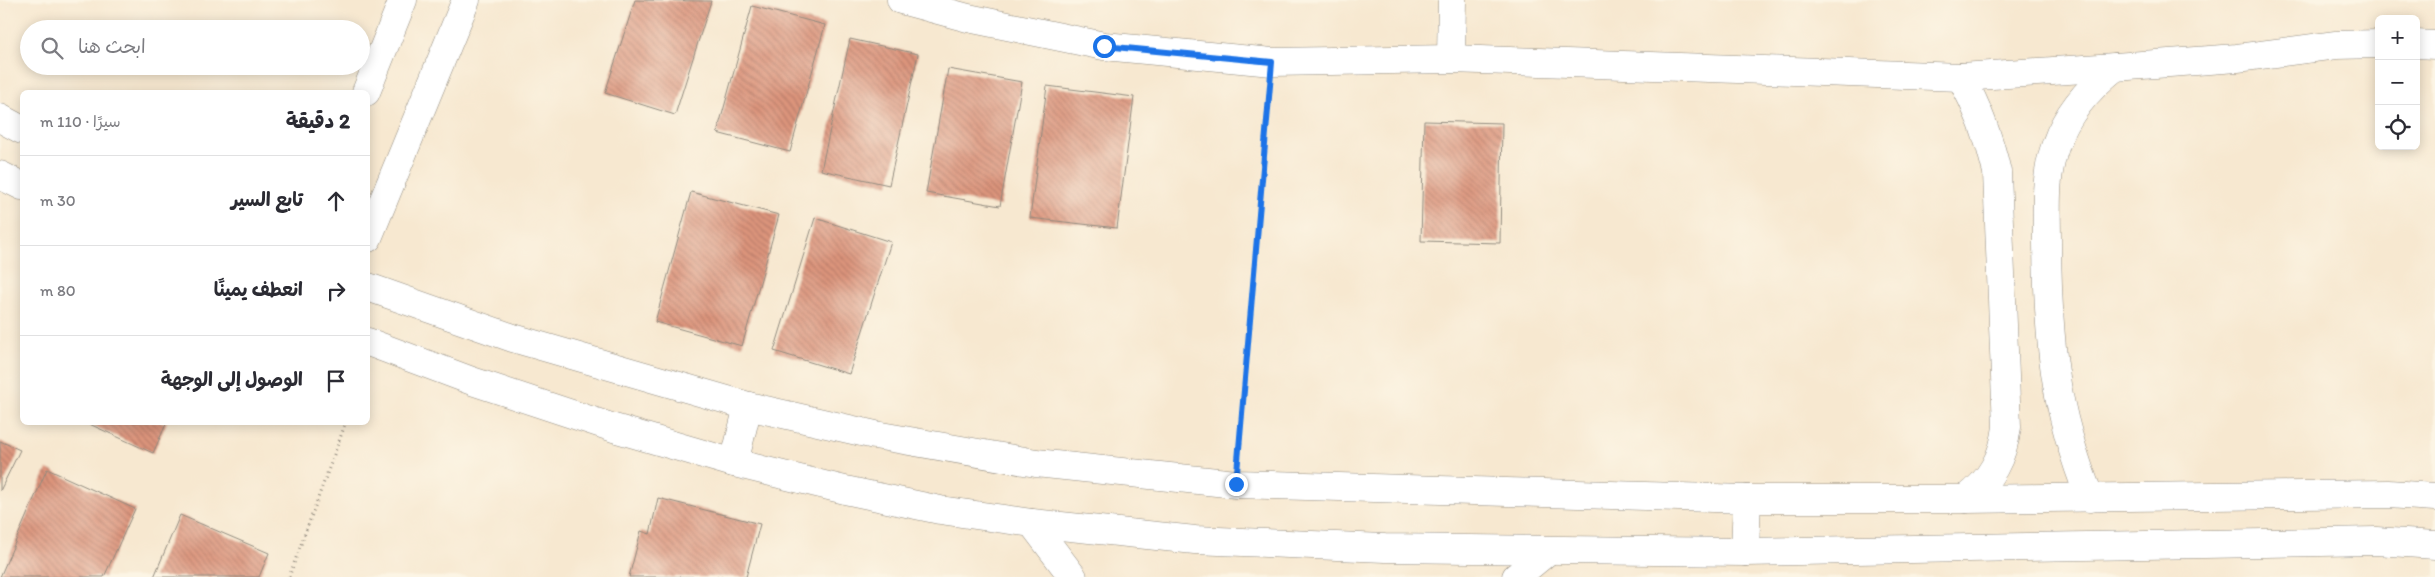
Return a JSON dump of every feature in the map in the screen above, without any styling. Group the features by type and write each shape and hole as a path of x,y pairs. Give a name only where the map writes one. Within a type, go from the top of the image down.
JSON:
{"street":[{"path":"367,90 403,0"},
{"path":"370,233 466,0"},
{"path":"901,0 968,18 1104,46 1272,62 1451,59 1961,76 2237,58 2336,45 2375,44"},
{"path":"1451,59 1452,0"},
{"path":"2420,44 2435,45"},
{"path":"2090,498 2065,429 2050,350 2047,307 2046,185 2054,151 2064,125 2078,103 2095,84 2115,67"},
{"path":"1961,76 1978,108 1990,142 1997,172 2007,427 2005,445 1998,463 1990,477 1966,499"},
{"path":"0,118 20,129"},
{"path":"0,175 20,185"},
{"path":"370,288 513,338 748,406 875,435 1036,463 1236,484 1747,499 1966,499 2378,494 2435,497"},
{"path":"370,343 472,380 614,428 734,463 845,490 940,510 1032,523 1194,540 1385,548 1745,552 2376,541 2435,545"},
{"path":"734,463 748,406"},
{"path":"1745,552 1747,499"},
{"path":"1032,523 1073,577"},
{"path":"1516,577 1548,551"}],"path":[{"path":"1236,484 1272,62"},
{"path":"289,577 345,425"}],"building":[{"path":"635,0 711,1 675,115 605,93"},
{"path":"752,6 825,25 790,152 717,133"},
{"path":"850,39 918,54 889,185 821,170"},
{"path":"948,69 1022,82 1000,206 926,193"},
{"path":"1047,86 1134,97 1117,228 1030,218"},
{"path":"1424,121 1502,123 1500,243 1421,241"},
{"path":"691,192 779,215 742,346 655,322"},
{"path":"815,218 891,242 849,374 774,351"},
{"path":"92,425 166,425 153,453"},
{"path":"0,441 20,450 0,491"},
{"path":"47,469 135,509 104,577 0,577"},
{"path":"658,498 760,524 746,577 629,577 641,531 650,534"},
{"path":"180,515 269,553 259,577 154,577"}],"route":[{"path":"1104,46 1272,62 1236,484"}]}
